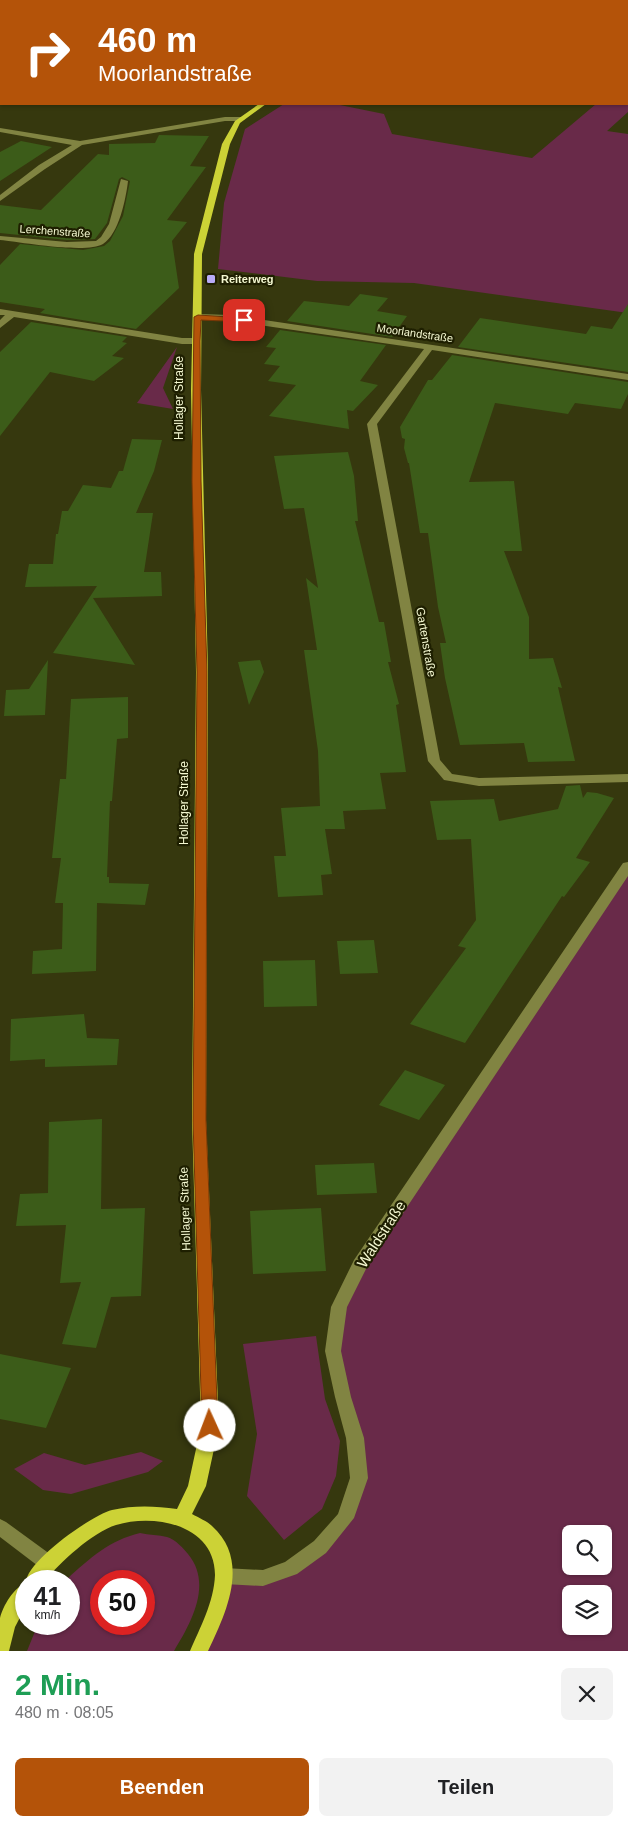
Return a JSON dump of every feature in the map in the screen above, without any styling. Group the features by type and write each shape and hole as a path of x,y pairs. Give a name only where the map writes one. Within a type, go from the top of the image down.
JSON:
{"main road":[{"name":"Hollager Straße","path":"182,1517 197,1486 210,1426 200,1120 202,672 197,481 196,341 198,254 226,144 237,122 262,105"},
{"path":"43,1570 76,1539 112,1518 146,1513 182,1517 206,1532 221,1553 224,1576 217,1611 199,1651"},
{"path":"0,1650 1,1641 15,1609"}],"street":[{"path":"0,130 80,143 225,119 241,120"},
{"path":"0,199 42,167 80,143"},
{"name":"Lerchenstraße","path":"0,238 83,245 97,244 105,238 122,199 124,181"},
{"path":"0,312 182,341 196,341"},
{"path":"0,326 12,314"},
{"name":"Moorlandstraße","path":"198,317 231,318 628,377"},
{"name":"Gartenstraße","path":"430,347 372,424 434,761 448,777 480,782 628,778"},
{"name":"Waldstraße","path":"224,1576 263,1578 290,1568 320,1547 345,1518 359,1478 355,1438 343,1397 333,1351 339,1307 360,1264 628,866"},
{"path":"0,1527 48,1563"}],"shaded area":[{"path":"282,105 340,105 384,114 392,134 532,158 595,105 628,105 628,112 607,131 628,134 628,313 414,283 317,281 218,269 224,203 245,129"},
{"path":"177,347 163,388 173,409 137,403"},
{"path":"628,866 628,1651 199,1651 224,1576 263,1578 320,1547 359,1478 333,1351 339,1307"},
{"path":"316,1336 325,1399 340,1441 336,1476 322,1509 284,1540 247,1496 257,1434 243,1344"},
{"path":"141,1452 163,1461 148,1472 71,1494 43,1490 14,1469 44,1453 85,1465"},
{"path":"140,1533 170,1538 184,1549 195,1566 199,1578 197,1603 187,1628 174,1651 27,1651 34,1635 80,1635 80,1570 77,1570 101,1551 119,1540"}],"building":[{"path":"159,135 209,136 190,166 206,167 167,220 187,222 172,241 179,288 136,329 40,313 45,309 0,302 0,265 20,244 83,250 104,246 110,241 123,216 130,181 122,177 119,179 107,223 95,239 67,240 0,233 0,205 41,210 98,154 109,155 109,144 155,143"},
{"path":"21,141 52,147 0,181 0,152"},
{"path":"360,294 388,298 377,311 407,316 392,337 287,321 304,301 349,306"},
{"path":"628,304 628,372 458,347 480,318 586,334 591,326 612,329"},
{"path":"31,322 127,337 122,342 127,343 112,356 124,358 94,381 50,372 0,436 0,352"},
{"path":"280,330 386,345 360,381 378,385 353,411 347,410 349,429 269,416 296,385 268,381 280,366 264,364 276,348 266,347"},
{"path":"452,355 628,382 628,394 621,409 575,403 568,414 495,403 469,482 514,481 522,551 504,551 529,617 529,659 553,658 562,688 558,687 575,761 528,762 524,743 460,745 445,678 440,643 446,643 438,607 428,533 420,533 409,463 404,448 405,439 402,438 400,427 428,380 432,380"},
{"path":"132,439 162,440 154,471 136,513 153,513 144,572 161,572 162,596 93,598 135,665 53,653 97,586 25,587 29,564 53,564 56,534 58,534 62,511 68,511 83,485 111,488 119,471 123,471"},
{"path":"348,452 354,476 358,521 355,521 379,622 384,622 391,662 388,662 399,704 396,705 406,772 380,773 386,809 343,811 345,829 325,829 332,874 321,875 323,895 278,897 274,856 286,856 281,808 320,806 318,751 304,650 317,650 306,578 318,588 304,508 284,509 274,456"},
{"path":"48,660 45,715 4,716 6,690 29,689"},
{"path":"260,660 264,672 249,705 238,662"},
{"path":"128,697 128,738 117,739 112,801 110,801 107,877 109,877 109,883 149,884 145,905 97,903 96,971 32,974 33,951 62,949 63,903 55,903 61,858 52,858 60,779 66,779 71,699"},
{"path":"580,785 583,798 587,792 614,798 576,858 590,862 564,897 562,896 465,1043 410,1024 466,948 458,946 476,920 471,839 437,840 430,801 494,799 499,821 558,809 566,786"},
{"path":"374,940 378,973 340,974 337,941"},
{"path":"315,960 317,1006 264,1007 263,961"},
{"path":"84,1014 87,1038 119,1039 117,1065 45,1067 45,1059 10,1061 11,1019"},
{"path":"405,1070 445,1085 419,1120 379,1105"},
{"path":"102,1119 101,1209 145,1208 141,1296 111,1297 96,1348 62,1344 81,1282 60,1283 66,1225 16,1226 20,1194 48,1193 49,1122"},
{"path":"374,1163 377,1193 317,1195 315,1165"},
{"path":"321,1208 326,1271 253,1274 250,1211"},
{"path":"0,1354 71,1368 46,1428 0,1419"}],"place":[{"name":"Reiterweg","path":"211,279"}],"route":[{"path":"210,1426 200,1120 202,672 197,481 196,341 198,317 244,320"}]}
